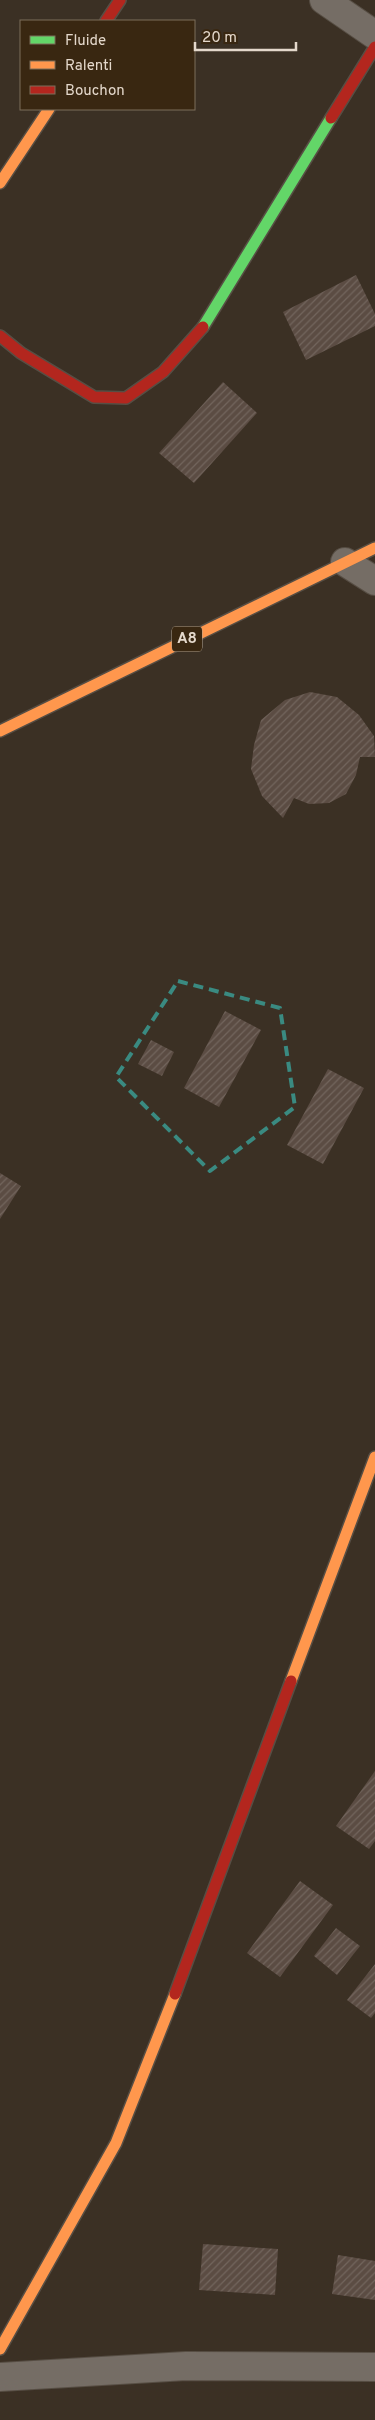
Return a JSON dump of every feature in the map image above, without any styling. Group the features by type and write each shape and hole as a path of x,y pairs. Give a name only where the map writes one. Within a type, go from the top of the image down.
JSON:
{"street":[{"path":"107,20 120,0"},
{"path":"324,0 375,35"},
{"path":"0,336 21,353 94,397 126,398 163,372 200,331 375,47"},
{"path":"0,183 48,110"},
{"name":"A8","path":"0,731 375,548"},
{"path":"345,562 375,581"},
{"path":"0,2349 116,2143 152,2055 375,1457"},
{"path":"0,2377 186,2366 375,2367"}],"highlighted area":[{"path":"178,981 280,1008 295,1107 210,1171 116,1077"}],"building":[{"path":"356,275 375,314 375,326 306,360 283,312"},
{"path":"223,382 257,413 194,483 159,453"},
{"path":"310,692 337,697 359,715 374,736 375,757 360,757 356,775 346,794 329,803 309,804 294,798 283,818 262,796 251,769 254,745 261,720 285,700"},
{"path":"225,1011 261,1030 219,1107 184,1088"},
{"path":"151,1040 174,1052 162,1076 138,1064"},
{"path":"328,1069 364,1088 323,1164 287,1145"},
{"path":"0,1173 21,1186 0,1219"},
{"path":"375,1771 375,1841 369,1849 336,1826"},
{"path":"300,1881 333,1905 280,1977 247,1953"},
{"path":"336,1928 360,1946 337,1975 314,1956"},
{"path":"375,1964 375,2013 371,2018 347,2000"},
{"path":"203,2244 278,2249 275,2295 199,2290"},
{"path":"338,2255 375,2261 375,2300 332,2294"}],"traffic: fast":[{"path":"203,327 331,118"}],"traffic: slow":[{"path":"0,183 48,110"},
{"path":"0,731 375,548"},
{"path":"291,1681 375,1457"},
{"path":"0,2349 116,2143 175,1994"}],"traffic: jam":[{"path":"107,20 120,0"},
{"path":"331,118 375,47"},
{"path":"0,336 21,353 94,397 126,398 163,372 203,327"},
{"path":"175,1994 291,1681"}]}
